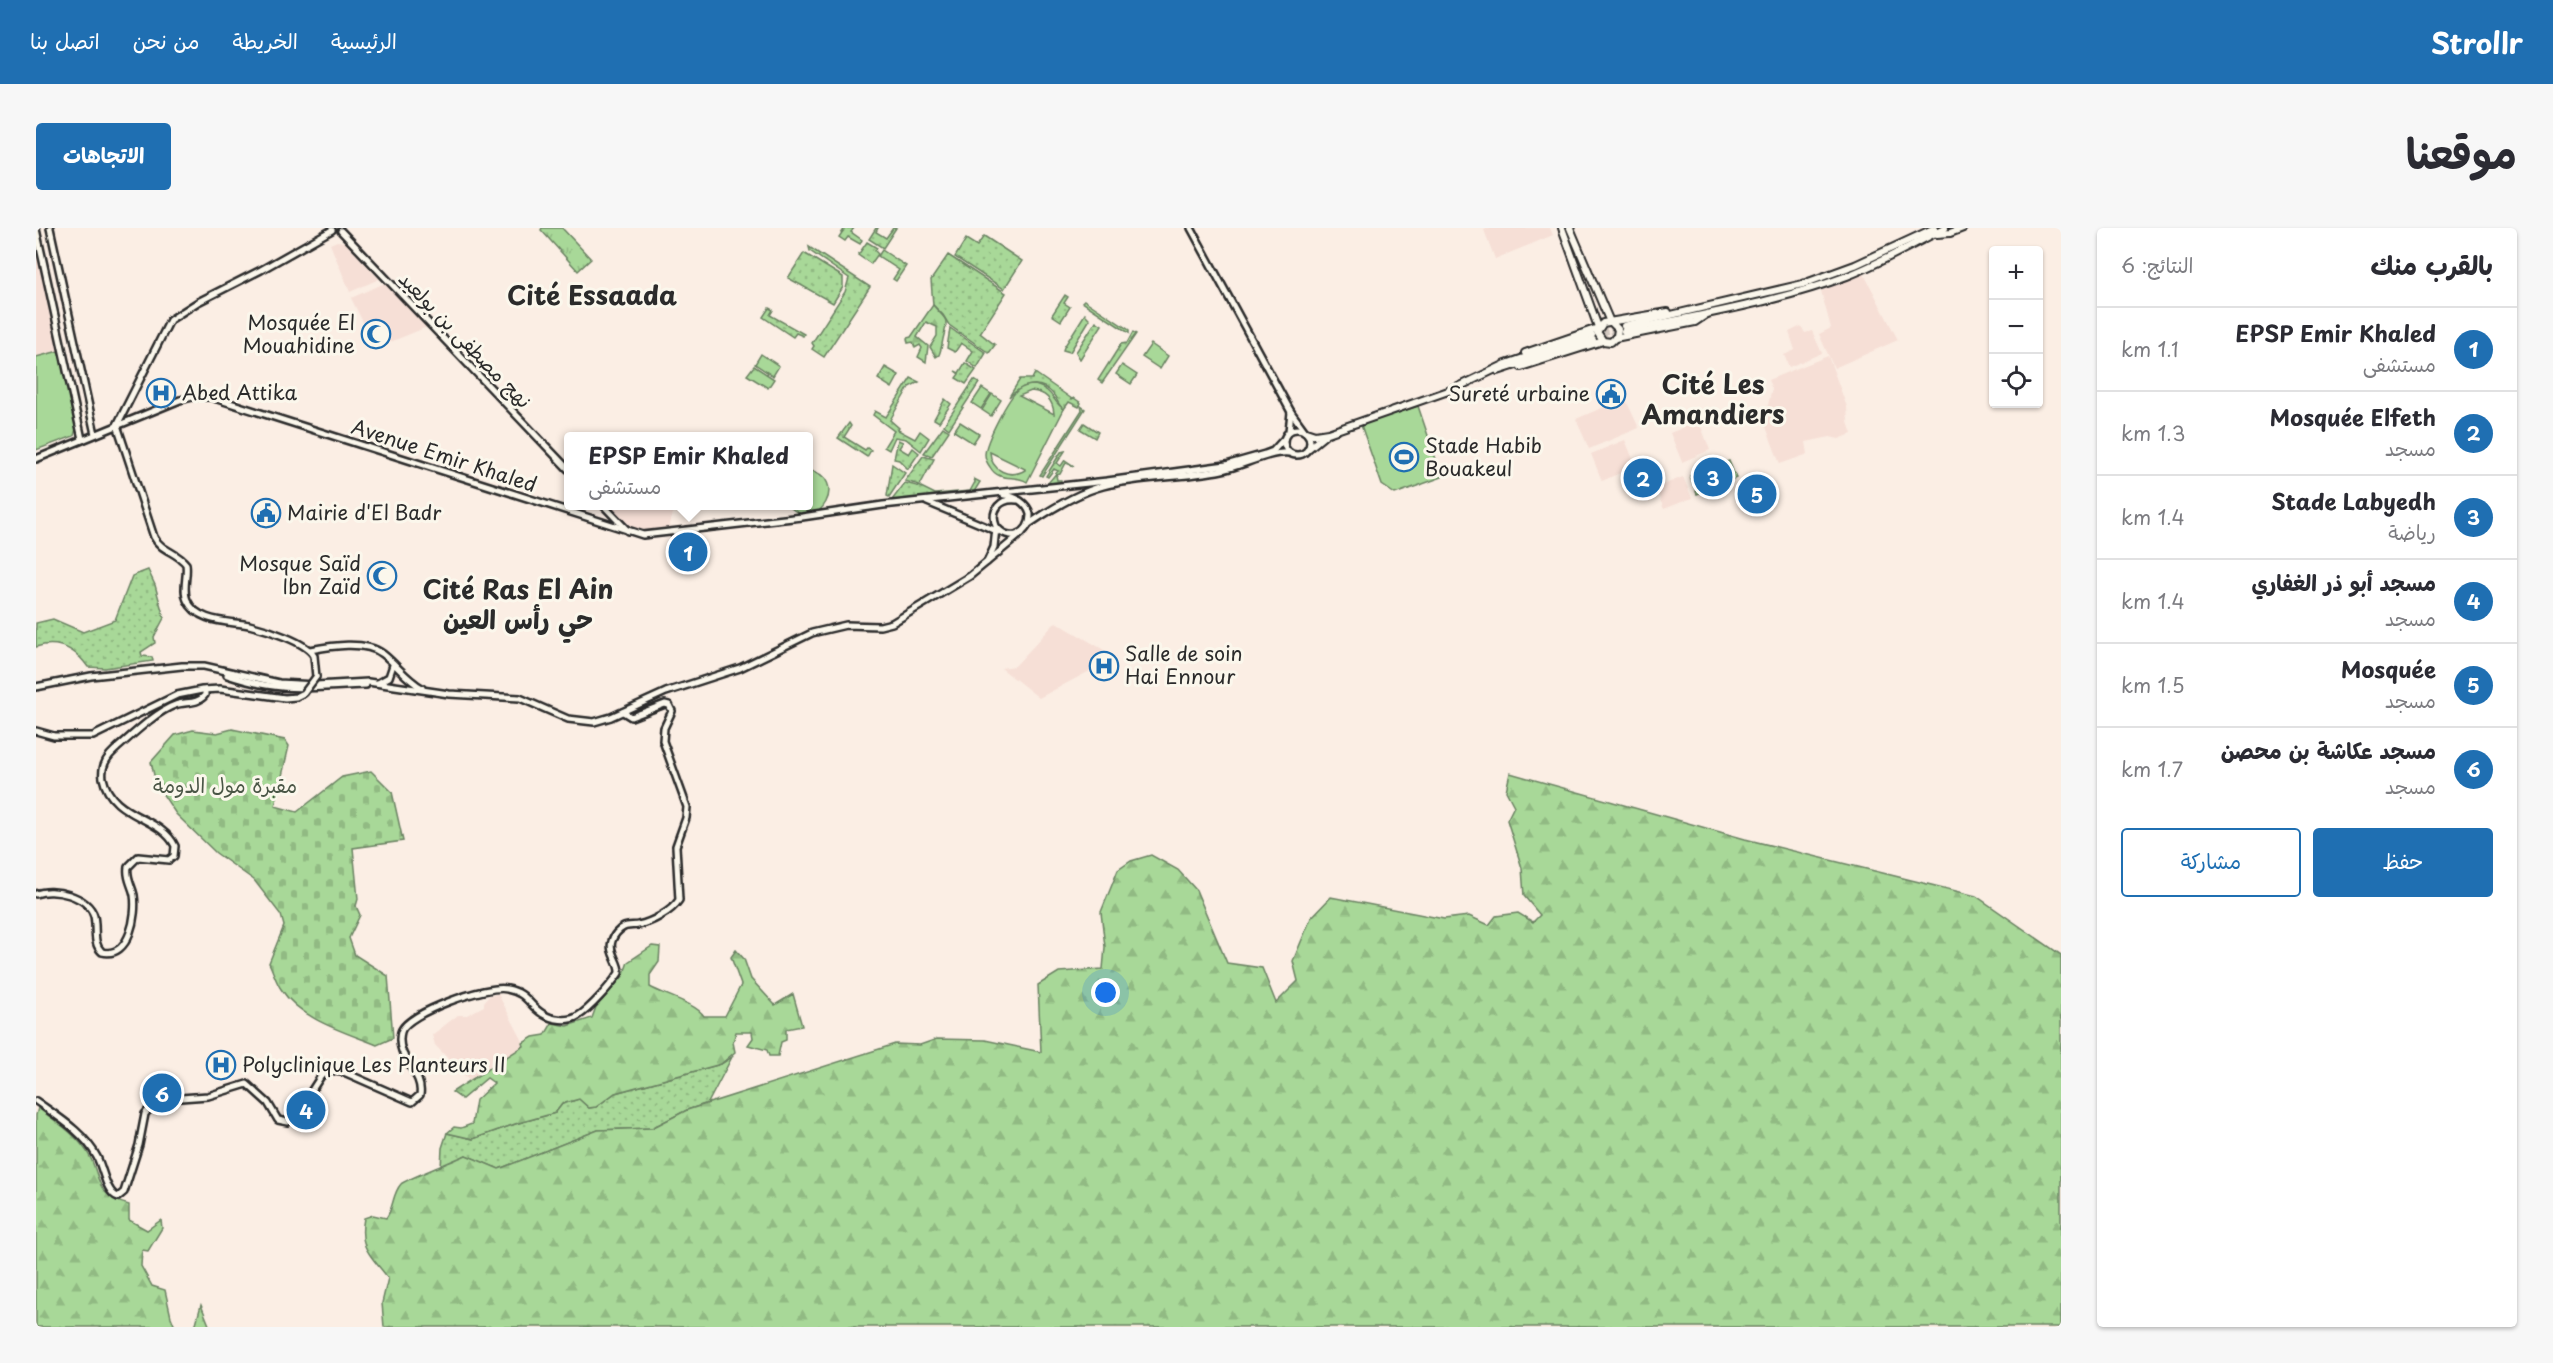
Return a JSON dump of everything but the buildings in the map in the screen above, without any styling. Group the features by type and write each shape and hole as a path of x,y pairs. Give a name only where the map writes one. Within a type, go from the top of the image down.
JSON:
{"highway":[{"path":"1563,228 1598,327 1598,336 1603,341"},
{"path":"1570,228 1609,320 1617,329 1616,338"},
{"path":"1918,236 1928,228"},
{"path":"1509,365 1529,366 1603,341 1609,342 1616,338 1695,322 1708,310 1816,279 1855,265 1918,236 1945,228"},
{"path":"1305,431 1315,435 1328,433 1454,389 1483,375 1591,335 1602,322 1609,320 1623,326 1775,299 1848,276 1885,260 1936,231 1952,228"},
{"path":"1936,231 1950,233 1963,228"},
{"path":"1623,326 1698,306 1708,310"},
{"path":"1591,335 1594,315"},
{"path":"1509,365 1524,353 1591,335"},
{"path":"1309,448 1328,433"}],"main road":[{"path":"50,228 95,434"},
{"path":"36,687 91,676 182,666 200,667 257,685 293,690 377,683 426,690 520,698 557,716 580,722 594,722 623,712 666,692 740,668 795,640 829,628 846,625 880,626 892,623 959,584 982,568 1029,524 1071,500 1102,487 1215,471 1277,453 1300,455 1309,448 1310,441 1305,431 1292,412 1191,228"},
{"path":"36,229 38,250 49,287 82,439"},
{"path":"36,731 54,736 93,736 177,695 205,690 220,689 285,698 296,697 304,693 316,677 316,660 304,645 250,625 210,618 190,605 185,594 186,564 180,557 160,546 154,537 117,425 170,320 198,302 261,270 332,229 336,233 341,230"},
{"name":"نهج مصطفى بن بولعيد","path":"341,230 564,465"},
{"path":"47,279 54,280 61,277"},
{"path":"49,287 57,283 63,285"},
{"name":"Avenue Emir Khaled","path":"36,459 180,400 211,397 643,535 802,517 883,505 995,494"},
{"path":"995,494 1226,465 1269,453 1289,431 1292,412"},
{"path":"1289,431 1296,428 1305,431"},
{"path":"1283,440 1284,447 1289,453"},
{"path":"995,494 1009,495 1020,492"},
{"path":"1009,495 1029,509 1029,524"},
{"path":"982,568 990,557 998,530 994,514 1000,503 1009,495"},
{"path":"1000,503 1011,499 1017,500"},
{"path":"926,502 988,529 998,530 1012,536 1022,533"},
{"path":"608,510 630,532"},
{"path":"988,529 995,542"},
{"path":"310,650 368,647 384,655 412,682 426,690"},
{"path":"377,683 388,677 393,665"},
{"path":"36,894 50,891 61,892 87,907 93,915 96,946 102,952 111,953 124,946 128,938 134,899 128,879 128,867 138,857 169,860 174,856 175,846 168,836 113,799 104,781 104,764 116,750 160,714 174,705 200,700 205,695 205,690"},
{"path":"36,1101 79,1133 102,1167 111,1192 118,1197 124,1192 139,1144 145,1114 152,1106 163,1100 208,1096 247,1084 268,1103 278,1120 288,1122 293,1119 321,1077 327,1072 337,1071 412,1102 420,1095 421,1087 402,1054 400,1036 405,1024 423,1013 494,988 504,988 524,995 547,1016 560,1020 578,1017 619,973 611,945 617,932 622,927 641,925 665,913 679,900 676,846 687,813 663,741 664,728 672,711 669,705 665,704 631,717 623,712"}],"shaded area":[{"path":"1490,228 1550,228 1553,235 1495,259 1484,230"},
{"path":"337,241 345,242 379,279 350,292 330,244"},
{"path":"36,256 40,261 59,351 36,357"},
{"path":"1864,274 1898,340 1834,368 1819,334 1831,328 1821,291"},
{"path":"385,283 427,327 388,343 377,320 364,324 351,298"},
{"path":"1801,326 1805,333 1812,331 1822,353 1789,367 1784,355 1795,350 1789,332"},
{"path":"1828,356 1847,407 1852,434 1839,439 1830,437 1806,442 1808,454 1780,464 1760,411 1767,409 1772,389 1768,380"},
{"name":"Abed Attika","path":"167,378 176,399 161,405 159,400 152,403 146,388"},
{"path":"1625,398 1639,428 1589,449 1576,419"},
{"path":"1699,421 1710,450 1682,462 1670,433"},
{"path":"1625,440 1636,466 1602,481 1591,454"},
{"path":"1683,477 1692,498 1664,509 1655,488"},
{"path":"611,510 674,510 669,528 653,531 630,527"},
{"path":"694,536 697,567 684,567 679,538"},
{"path":"1056,622 1116,657 1107,661 1109,664 1103,667 1101,665 1039,698 1001,668 1015,666"},
{"path":"498,994 525,1045 470,1081 435,1045 432,1035 458,1015 467,1015 484,1006 489,996"}],"green space":[{"path":"542,228 562,228 591,259 578,271 541,230"},
{"path":"845,228 854,228 851,232 862,240 860,244 848,237 845,241 839,237"},
{"path":"878,228 876,232 886,238 893,228 896,228 883,248 869,239"},
{"path":"984,236 1022,261 1004,289 955,257 966,239 977,246"},
{"path":"867,242 877,248 875,251 878,254 871,264 858,255"},
{"path":"809,247 870,287 824,357 812,349 814,346 812,343 845,292 849,278 810,251"},
{"path":"882,250 906,266 896,281 893,279 899,270 878,256"},
{"path":"804,253 843,277 843,287 833,303 788,278"},
{"path":"948,255 1006,293 980,333 995,345 989,353 949,325 933,305 931,280"},
{"path":"1065,295 1068,297 1064,303 1070,307 1061,321 1052,315"},
{"path":"1084,300 1129,330 1129,333 1082,302"},
{"path":"933,305 945,318 946,324 940,352 936,357 930,347 937,336 937,327 926,322 917,337 928,346 926,362 918,357 922,348 920,345 915,348 913,342 908,343 907,338 911,337"},
{"path":"769,308 773,310 770,315 804,334 803,336 796,333 793,337 763,317"},
{"path":"1085,314 1090,319 1070,352 1063,350 1064,347"},
{"path":"1096,321 1102,325 1080,359 1076,352"},
{"path":"950,328 986,353 977,368 967,361 973,351 961,343 955,352 947,348"},
{"path":"1133,332 1136,334 1102,383 1098,380 1121,344 1127,343"},
{"path":"1151,344 1168,356 1160,369 1142,357"},
{"path":"59,351 76,429 74,436 36,450 36,357"},
{"path":"761,354 779,366 773,376 755,364"},
{"path":"965,363 976,370 966,384 956,378 959,374 955,371 959,373"},
{"path":"1122,365 1137,375 1131,384 1116,374"},
{"path":"754,366 774,379 768,388 747,375"},
{"path":"885,367 899,375 892,388 878,379"},
{"path":"1035,373 1081,403 1079,407 1069,402 1064,409 1048,389 1036,385 1025,387 1009,397 1020,379 1032,379"},
{"path":"911,378 919,382 909,387 890,420 899,428 898,430 915,439 920,431 929,438 921,451 906,439 895,437 889,450 884,447 894,431 873,415 875,411 886,417"},
{"path":"974,380 979,383 949,429 944,425"},
{"path":"1035,385 1046,390 1064,409 1027,482 1002,477 989,465 985,454 986,448 1003,410 1014,395 1026,386","holes":["1031,391 1047,398 1054,414 1019,396","990,452 1025,469 1025,470 1013,474 1002,472 994,464"]},
{"path":"982,388 991,394 981,409 972,403"},
{"path":"992,394 1001,400 991,416 982,410"},
{"path":"945,399 951,404 939,422 934,419"},
{"path":"1081,406 1085,409 1042,476 1040,475 1082,410"},
{"name":"Stade Habib Bouakeul","path":"1418,406 1442,477 1395,494 1382,485 1361,425"},
{"path":"960,422 979,434 973,443 954,431"},
{"path":"849,423 851,426 844,437 865,450 867,448 871,450 867,457 838,438"},
{"path":"1084,423 1098,432 1095,438 1080,429"},
{"path":"943,427 949,431 932,456 924,453"},
{"path":"898,440 903,442 899,448 909,454 913,448 919,453 908,469 899,460 894,459"},
{"path":"1065,451 1057,463 1061,466 1065,460 1074,466 1066,463 1060,474 1056,475 1057,480 1061,482 1048,483 1058,471 1054,469 1048,477 1046,476 1061,452"},
{"path":"923,456 934,459 920,485 905,481"},
{"path":"1729,461 1736,478 1697,494 1690,476"},
{"path":"892,464 905,473 889,497 887,496"},
{"path":"813,472 821,475 827,483 829,493 826,502 820,510 811,514 800,514 794,510 813,510"},
{"path":"974,479 980,482 975,490 979,493 903,502 892,500 905,483 935,494 970,491 975,482"},
{"path":"148,570 155,585 164,618 154,637 155,643 141,652 142,656 152,657 153,661 105,668 88,667 77,655 65,648 52,645 36,647 36,623 53,619 83,632 115,620 132,576"},
{"name":"مقبرة مول الدومة","path":"232,729 285,740 289,746 275,806 297,812 342,777 371,771 392,792 403,841 353,848 358,899 356,906 360,915 349,938 355,955 388,976 393,1038 377,1045 324,1024 290,1000 279,986 269,963 284,926 281,915 254,880 216,853 176,814 156,784 151,762 175,735 193,730 217,733"},
{"path":"1510,773 1745,839 1976,896 2061,955 2061,1327 384,1327 382,1303 388,1278 364,1245 364,1218 373,1215 386,1218 401,1184 411,1178 466,1155 499,1169 598,1130 652,1128 687,1110 895,1044 920,1045 937,1039 985,1040 1041,1052 1038,985 1059,972 1103,969 1105,947 1101,912 1118,870 1131,861 1151,855 1178,870 1196,890 1227,963 1262,968 1276,1003 1298,981 1293,961 1311,918 1331,897 1444,919 1469,916 1489,925 1496,916 1518,913 1533,922 1540,915 1524,896 1522,868 1507,820 1514,806 1506,791"},
{"path":"652,946 660,947 659,962 650,975 650,987 687,1003 704,1016 725,1016 741,985 731,957 736,950 744,959 751,979 775,1005 793,994 802,1026 786,1029 786,1040 781,1042 778,1056 769,1056 767,1050 748,1045 753,1038 752,1032 736,1032 733,1042 735,1052 721,1064 615,1093 596,1107 589,1108 579,1099 562,1104 555,1113 473,1139 447,1133 454,1127 461,1128 472,1124 476,1100 494,1083 487,1078 462,1099 452,1092 524,1046 523,1043 533,1037 545,1035 552,1023 567,1026 592,1018 596,1007 623,976 628,962"},
{"path":"732,1057 708,1103 687,1110 652,1128 598,1130 499,1169 466,1155 441,1168 442,1148 447,1133 473,1139 555,1113 562,1104 579,1099 589,1108 596,1107 615,1093 721,1064"},
{"path":"38,1108 67,1130 82,1145 89,1154 102,1188 116,1201 129,1205 129,1220 147,1230 161,1220 162,1228 148,1251 142,1250 141,1266 152,1286 165,1290 175,1327 36,1327 36,1115"},
{"path":"201,1305 209,1325 209,1327 195,1327"}],"tunnel":[{"path":"1593,335 1621,327"},
{"path":"1593,340 1622,332"}],"place":[{"name":"Mosquée El Mouahidine","path":"376,334"},
{"name":"Abed Attika","path":"161,393"},
{"name":"Sureté urbaine","path":"1611,394"},
{"name":"Stade Habib Bouakeul","path":"1404,457"},
{"name":"Stade Labyedh","path":"1713,477"},
{"name":"Mosquée Elfeth","path":"1643,478"},
{"name":"Mosquée","path":"1757,494"},
{"name":"Mairie d'El Badr","path":"266,513"},
{"name":"EPSP Emir Khaled","path":"688,552"},
{"name":"Mosque Saïd Ibn Zaïd","path":"382,576"},
{"name":"Salle de soin Hai Ennour","path":"1104,666"},
{"name":"Polyclinique Les Planteurs II","path":"221,1065"},
{"name":"مسجد عكاشة بن محصن","path":"162,1093"},
{"name":"مسجد أبو ذر الغفاري","path":"306,1110"}],"district":[{"name":"Cité Essaada","path":"592,296"},
{"name":"Cité Les Amandiers","path":"1713,400"},
{"name":"Cité Ras El Ain حي رأس العين","path":"518,605"}]}
